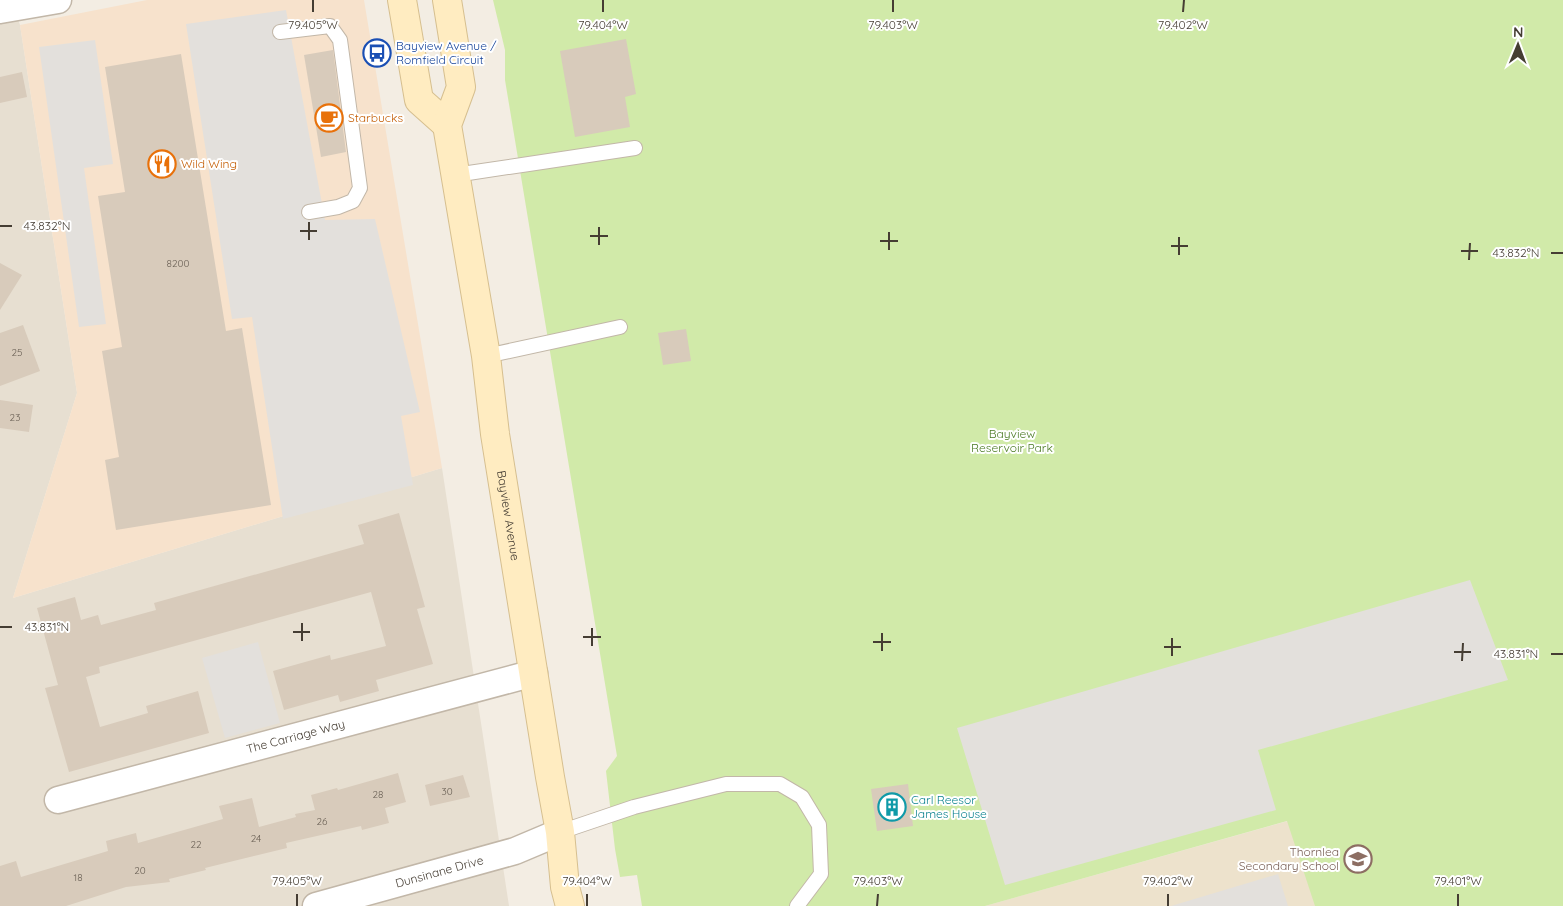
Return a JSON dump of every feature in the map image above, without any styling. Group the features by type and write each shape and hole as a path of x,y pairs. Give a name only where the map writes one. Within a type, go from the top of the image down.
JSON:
{"main road":[{"path":"402,0 419,100 447,125"},
{"name":"Bayview Avenue","path":"447,0 461,87 447,125 486,356 495,434 560,832 570,906"}],"street":[{"path":"0,10 58,0"},
{"name":"The Carriage Way","path":"58,800 534,673"},
{"name":"Dunsinane Drive","path":"316,906 515,851 560,832"}],"lane":[{"path":"280,32 330,26 340,40 360,188 353,201 338,207 309,212"},
{"path":"454,175 635,148"},
{"path":"486,356 620,328"},
{"path":"560,832 634,807 726,784 780,784 802,797 818,825 821,874 797,906"}],"shaded area":[{"path":"0,0 11,0 20,25 77,393 13,598 442,468 509,906 0,906"},
{"path":"147,0 364,0 442,468 13,598 77,393 20,25"},
{"path":"286,10 325,220 375,219 420,412 401,416 413,485 283,519 252,317 232,319 186,24"},
{"path":"95,40 113,164 84,168 106,324 79,327 39,47"},
{"path":"1470,580 1508,680 1258,750 1276,810 1005,885 957,728"},
{"path":"258,642 280,723 225,738 202,658"},
{"path":"1288,821 1563,906 985,906"},
{"path":"1278,874 1288,906 1171,906"}],"green space":[{"name":"Bayview Reservoir Park","path":"493,0 1563,0 1563,906 1315,906 1287,821 985,906 642,906 637,875 620,877 615,849 606,771 617,756 505,80 505,50"}],"building":[{"path":"626,39 636,94 625,97 630,127 575,137 560,51"},
{"name":"Starbucks","path":"333,50 346,152 321,157 304,55"},
{"path":"181,54 226,331 242,328 271,505 116,530 105,460 119,457 102,351 122,347 98,196 125,192 105,67"},
{"path":"22,72 27,97 0,103 0,77"},
{"path":"0,263 22,275 0,310"},
{"path":"23,325 40,371 0,386 0,333"},
{"path":"686,329 691,361 663,365 658,333"},
{"path":"0,400 33,405 29,432 0,428"},
{"path":"399,513 425,607 417,609 433,664 376,680 379,691 340,702 338,695 284,710 273,671 330,655 331,660 386,646 371,592 99,667 100,673 86,677 100,727 148,713 146,706 198,691 209,733 69,772 45,688 58,685 37,608 75,597 81,620 98,615 101,625 156,610 154,603 364,544 358,525"},
{"path":"398,773 406,802 385,808 389,823 362,830 361,826 286,843 287,848 205,868 206,870 169,879 170,882 126,887 66,906 0,906 0,866 16,861 21,877 108,851 106,841 136,833 138,843 223,819 219,806 252,798 259,827 296,817 295,814 315,810 311,795 337,788 338,790"},
{"path":"463,775 470,797 430,806 425,785"},
{"name":"Carl Reesor James House","path":"908,784 913,826 877,831 871,789"}],"place":[{"name":"Bayview Avenue / Romfield Circuit","path":"377,53"},
{"name":"Starbucks","path":"329,118"},
{"name":"Wild Wing","path":"162,164"},
{"name":"Carl Reesor James House","path":"892,807"},
{"name":"Thornlea Secondary School","path":"1358,859"}]}
